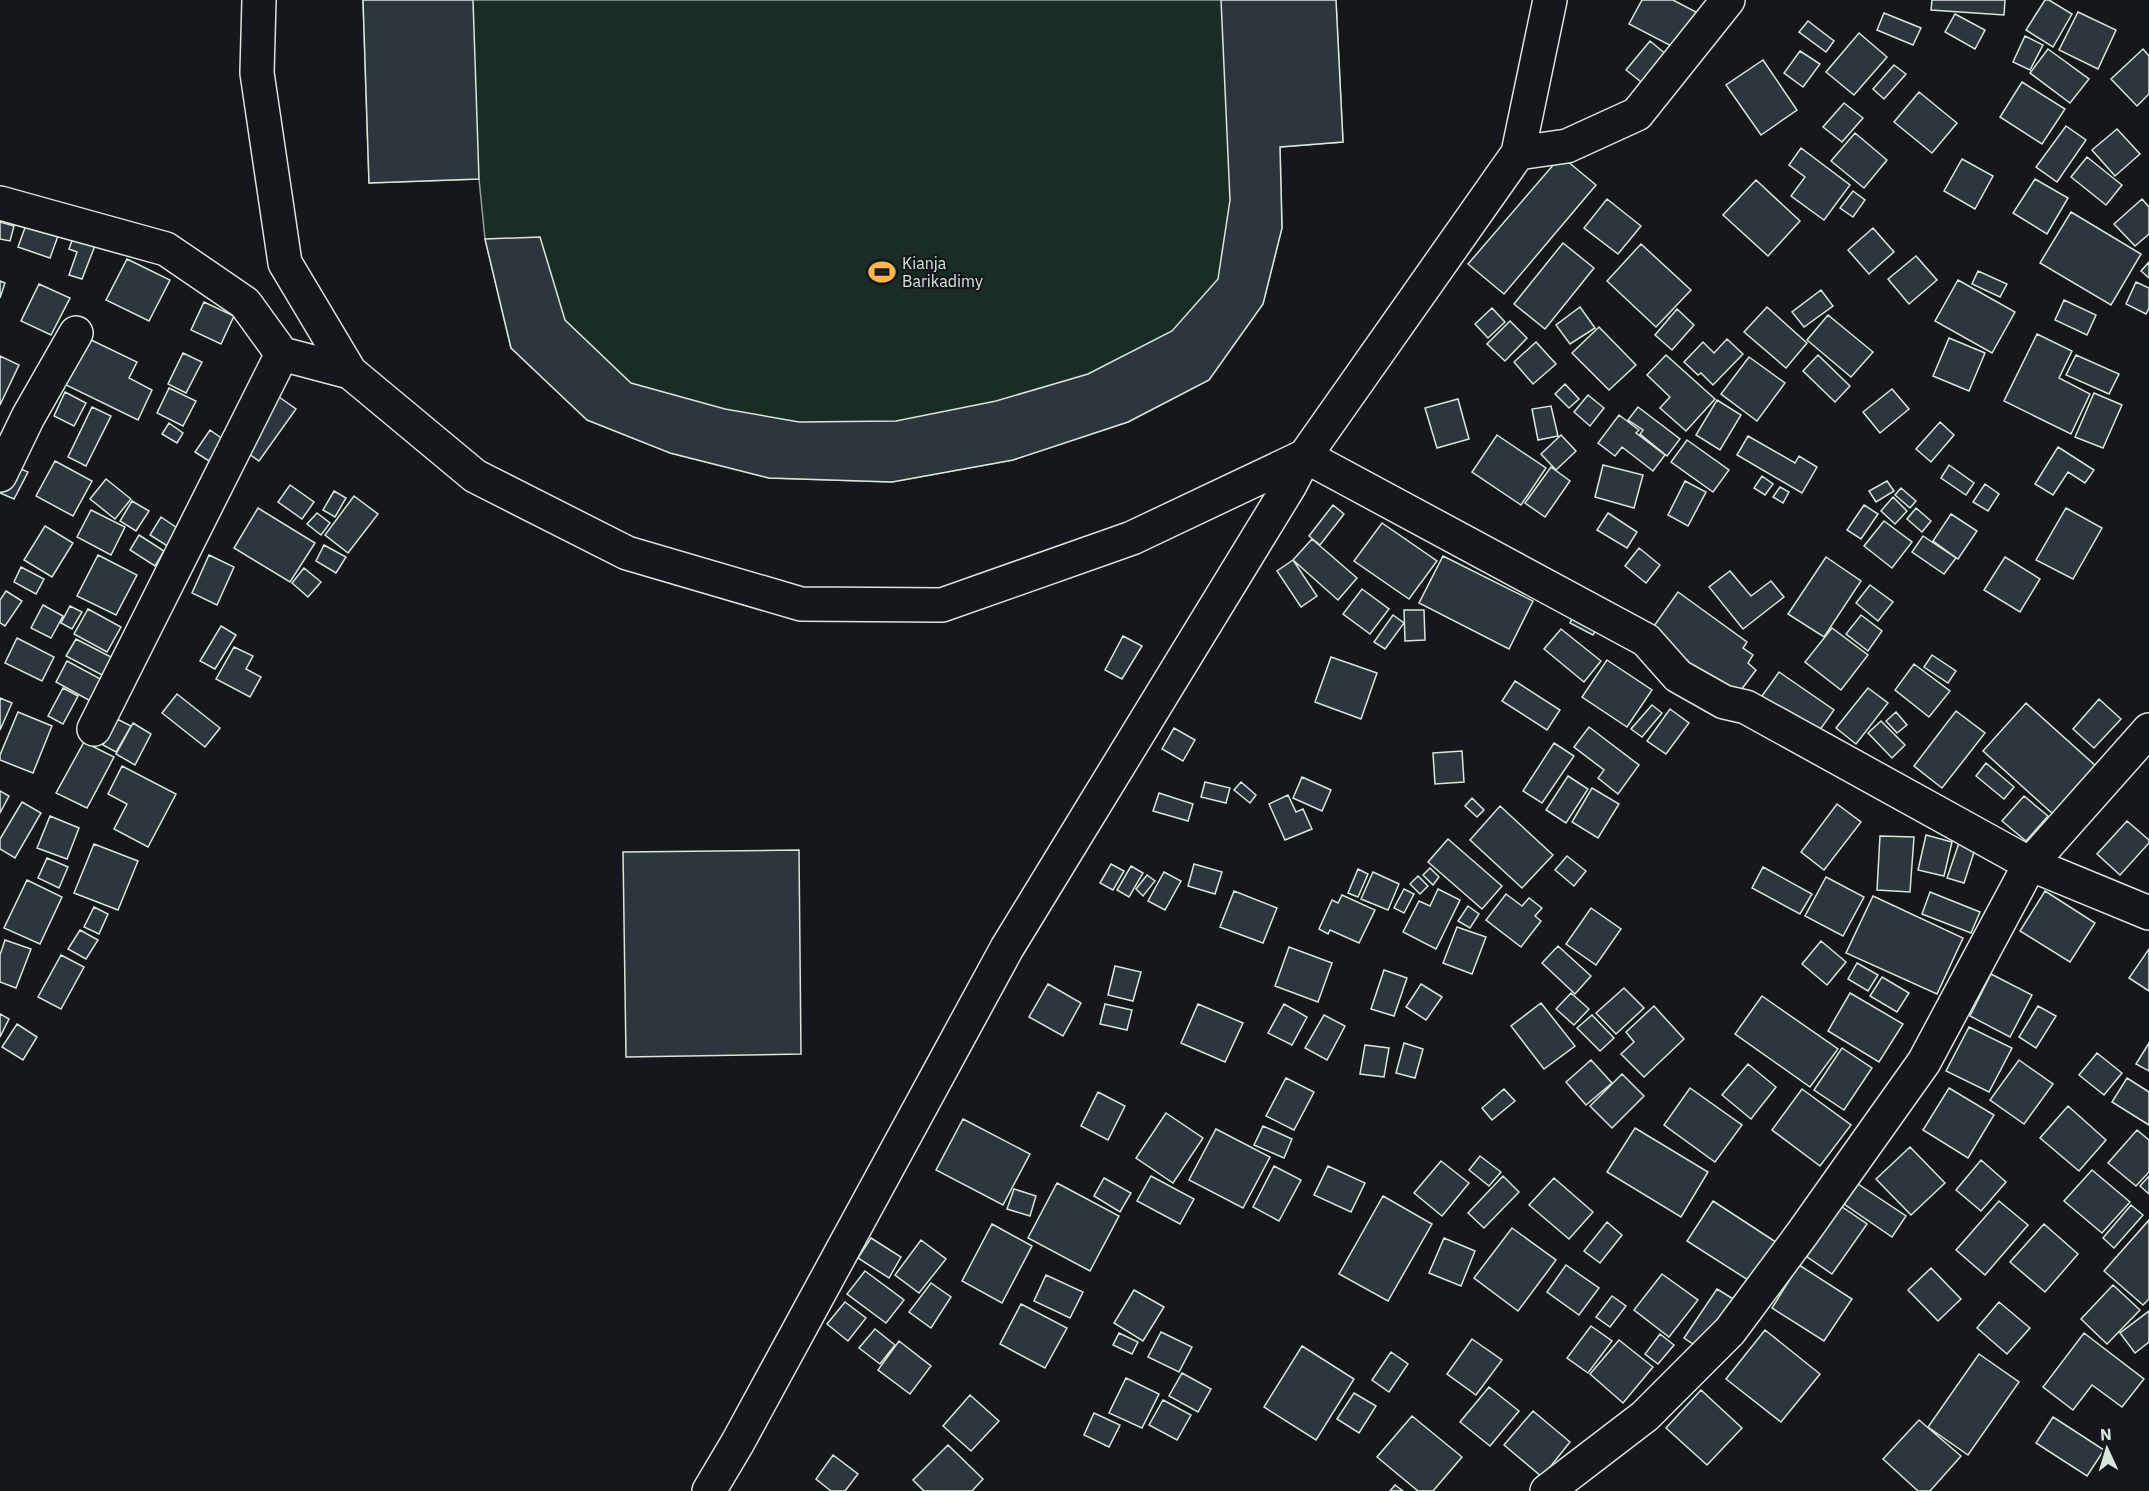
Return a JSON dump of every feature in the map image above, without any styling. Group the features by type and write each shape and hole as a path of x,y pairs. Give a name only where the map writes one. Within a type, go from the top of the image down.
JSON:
{"street":[{"path":"259,0 256,73 285,262 350,372 475,476 627,553 801,604 942,606 1132,538 1305,456"},
{"path":"709,1491 744,1431 1007,948 1290,485 1305,456 1518,153 1550,0"},
{"path":"1518,153 1567,146 1637,114 1728,0"},
{"path":"0,203 166,249 245,303 282,354 350,372"},
{"path":"0,475 28,417 76,333"},
{"path":"94,729 282,354"},
{"path":"1305,456 1646,639 1678,676 1724,702 1746,707 2030,864 2149,913"},
{"path":"1546,1491 1645,1416 1730,1331 1924,1062 2030,864 2149,730"}],"green space":[{"name":"Kianja Barikadimy","path":"363,0 1336,0 1343,142 1280,147 1282,228 1263,304 1209,380 1128,422 1013,460 892,482 769,478 670,453 511,348 485,239 479,179 369,183"}],"building":[{"path":"363,0 473,0 479,179 369,183"},
{"path":"1221,0 1336,0 1343,142 1280,147 1282,228 1263,304 1209,380 1128,422 1013,460 892,482 769,478 670,453 587,420 511,348 485,239 540,237 565,320 631,383 725,409 799,422 896,421 996,401 1088,374 1172,331 1218,279 1230,200"},
{"path":"1642,0 1673,0 1696,12 1677,49 1629,24"},
{"path":"1932,0 2005,0 2004,15 1931,10"},
{"path":"2045,0 2049,0 2072,14 2053,47 2026,30"},
{"path":"2078,12 2116,30 2098,69 2059,50"},
{"path":"1884,13 1921,28 1913,45 1877,30"},
{"path":"1955,14 1985,30 1975,49 1945,32"},
{"path":"1808,21 1834,41 1826,52 1799,32"},
{"path":"1859,33 1887,57 1854,95 1826,72"},
{"path":"2025,36 2043,45 2030,70 2013,62"},
{"path":"1650,41 1673,60 1649,88 1626,70"},
{"path":"2048,49 2089,79 2070,103 2030,73"},
{"path":"2143,49 2149,56 2149,94 2137,106 2111,79"},
{"path":"1800,51 1820,64 1803,87 1784,73"},
{"path":"1763,60 1797,110 1761,135 1726,85"},
{"path":"1894,65 1906,74 1884,99 1873,89"},
{"path":"2022,82 2065,109 2042,144 2000,117"},
{"path":"1919,92 1957,123 1932,153 1894,122"},
{"path":"1844,103 1863,118 1842,142 1823,127"},
{"path":"2066,126 2086,140 2057,182 2036,167"},
{"path":"2117,129 2140,154 2115,176 2092,150"},
{"path":"1855,133 1887,160 1864,188 1831,161"},
{"path":"1801,148 1850,185 1824,220 1791,196 1805,177 1789,165"},
{"path":"1561,156 1596,185 1504,294 1468,264"},
{"path":"2087,157 2122,185 2106,205 2071,177"},
{"path":"1962,159 1993,176 1975,209 1944,191"},
{"path":"2035,179 2068,198 2047,234 2013,213"},
{"path":"1756,180 1800,221 1768,256 1723,215"},
{"path":"1853,191 1865,200 1853,217 1840,208"},
{"path":"1607,199 1641,226 1618,254 1584,228"},
{"path":"2142,199 2149,207 2149,234 2135,246 2114,224"},
{"path":"2071,212 2141,254 2111,305 2040,263"},
{"path":"0,222 14,226 10,241 0,239"},
{"path":"26,225 58,236 50,258 18,247"},
{"path":"1873,228 1894,252 1869,274 1848,250"},
{"path":"74,235 96,243 82,279 69,275 77,252 69,249"},
{"path":"1563,243 1594,268 1545,329 1514,304"},
{"path":"1641,244 1691,290 1656,327 1607,281"},
{"path":"1916,256 1937,280 1909,304 1888,279"},
{"path":"127,259 170,280 149,321 106,300"},
{"path":"2149,262 2149,278 2141,271"},
{"path":"1978,271 2007,284 2000,297 1972,284"},
{"path":"1958,280 2015,312 1992,353 1935,321"},
{"path":"0,281 5,283 0,298"},
{"path":"2136,282 2149,288 2149,308 2146,314 2126,304"},
{"path":"39,284 70,298 51,335 21,321"},
{"path":"1821,290 1833,306 1804,327 1792,312"},
{"path":"2064,300 2096,315 2087,335 2055,320"},
{"path":"204,302 234,316 221,344 191,330"},
{"path":"1580,307 1595,328 1570,344 1556,325"},
{"path":"1767,307 1807,343 1786,368 1744,332"},
{"path":"1492,308 1505,322 1488,338 1475,324"},
{"path":"1677,309 1694,325 1672,350 1655,335"},
{"path":"1828,315 1873,352 1851,377 1807,340"},
{"path":"1510,321 1527,338 1505,361 1487,344"},
{"path":"1599,327 1636,365 1609,390 1572,353"},
{"path":"2037,334 2072,351 2059,378 2090,394 2071,434 2004,401"},
{"path":"85,337 137,362 129,378 152,390 138,420 62,383"},
{"path":"1949,338 1985,353 1969,391 1933,376"},
{"path":"1727,339 1743,354 1713,385 1701,373 1698,375 1684,362 1703,342 1714,353"},
{"path":"1536,342 1556,364 1533,384 1514,362"},
{"path":"183,353 202,362 186,393 168,384"},
{"path":"1666,355 1715,399 1686,431 1660,408 1670,397 1647,375"},
{"path":"1818,355 1850,386 1835,402 1803,371"},
{"path":"2076,355 2119,374 2109,394 2066,375"},
{"path":"0,356 19,365 0,405"},
{"path":"1749,357 1785,383 1757,421 1721,394"},
{"path":"1565,384 1579,399 1569,408 1555,394"},
{"path":"169,388 196,401 183,426 157,413"},
{"path":"1892,389 1909,409 1880,433 1863,412"},
{"path":"65,392 86,403 74,426 54,416"},
{"path":"2094,393 2122,405 2103,448 2075,437"},
{"path":"1588,395 1604,408 1590,426 1574,412"},
{"path":"279,397 296,409 259,461 242,449"},
{"path":"1458,399 1469,439 1437,448 1425,408"},
{"path":"1717,400 1741,415 1720,450 1696,435"},
{"path":"1551,406 1558,436 1538,440 1532,409"},
{"path":"92,407 111,416 86,466 68,457"},
{"path":"1638,407 1680,439 1667,456 1640,434 1643,430 1628,420"},
{"path":"1619,415 1639,430 1636,433 1665,455 1653,471 1622,447 1615,456 1598,443"},
{"path":"1940,422 1954,435 1931,462 1916,449"},
{"path":"169,423 183,433 177,443 162,434"},
{"path":"210,430 224,440 209,461 195,452"},
{"path":"1497,435 1546,468 1521,505 1472,472"},
{"path":"1561,435 1576,451 1556,470 1541,454"},
{"path":"1748,436 1795,463 1799,456 1817,467 1802,493 1737,455"},
{"path":"1687,440 1729,470 1713,492 1671,462"},
{"path":"2058,447 2094,470 2085,483 2068,472 2053,495 2035,484"},
{"path":"55,461 92,481 73,516 36,496"},
{"path":"12,465 28,472 14,499 0,493"},
{"path":"1603,465 1643,475 1634,508 1595,497"},
{"path":"1949,465 1974,483 1966,495 1941,478"},
{"path":"1551,467 1570,481 1545,517 1525,503"},
{"path":"1762,476 1773,484 1765,495 1754,488"},
{"path":"106,479 131,499 115,519 90,499"},
{"path":"1685,481 1706,492 1688,526 1668,515"},
{"path":"1887,481 1894,491 1876,502 1869,491"},
{"path":"1985,484 1999,494 1988,511 1973,502"},
{"path":"290,485 314,502 302,519 278,502"},
{"path":"1780,487 1789,492 1783,503 1773,497"},
{"path":"1901,488 1916,501 1910,508 1895,495"},
{"path":"334,491 346,498 335,517 323,510"},
{"path":"354,496 378,514 348,553 325,535"},
{"path":"1893,497 1907,511 1895,524 1881,511"},
{"path":"132,501 149,511 136,531 120,521"},
{"path":"1333,505 1344,514 1320,545 1309,536"},
{"path":"1864,505 1878,514 1861,539 1847,530"},
{"path":"258,508 315,543 290,582 234,548"},
{"path":"1916,508 1931,521 1922,532 1907,519"},
{"path":"2066,508 2102,528 2073,579 2036,560"},
{"path":"91,510 125,527 111,555 77,537"},
{"path":"317,513 330,523 321,535 307,524"},
{"path":"1608,513 1637,532 1627,548 1597,530"},
{"path":"1951,514 1977,531 1958,559 1933,541"},
{"path":"161,517 180,530 169,547 150,535"},
{"path":"1884,521 1912,542 1892,568 1864,546"},
{"path":"1382,523 1437,561 1409,599 1354,561"},
{"path":"45,526 73,543 52,577 24,560"},
{"path":"139,535 164,551 155,566 130,550"},
{"path":"1923,536 1956,558 1944,574 1912,552"},
{"path":"1312,539 1357,578 1338,600 1293,560"},
{"path":"324,545 346,557 336,573 316,561"},
{"path":"1639,548 1660,565 1646,583 1625,566"},
{"path":"98,555 137,575 116,615 77,596"},
{"path":"209,555 234,567 217,605 192,593"},
{"path":"1443,556 1533,601 1509,649 1419,603"},
{"path":"1826,557 1861,581 1824,637 1788,614"},
{"path":"2005,557 2040,579 2020,612 1984,590"},
{"path":"1293,560 1317,596 1301,607 1277,571"},
{"path":"21,567 44,579 36,594 14,582"},
{"path":"304,568 321,582 308,597 292,583"},
{"path":"1730,571 1751,596 1771,581 1784,597 1743,629 1709,587"},
{"path":"1870,585 1893,602 1878,621 1856,603"},
{"path":"1362,589 1389,609 1370,634 1343,614"},
{"path":"6,591 22,601 5,626 0,623 0,600"},
{"path":"1678,592 1747,642 1743,648 1753,655 1748,663 1756,670 1738,694 1681,670 1688,661 1649,633"},
{"path":"43,605 63,616 51,638 31,628"},
{"path":"70,606 82,612 72,629 61,623"},
{"path":"88,609 121,627 107,652 74,634"},
{"path":"1404,610 1424,610 1425,640 1405,641"},
{"path":"1576,611 1599,624 1593,635 1570,623"},
{"path":"1393,615 1404,623 1385,649 1374,642"},
{"path":"1861,615 1882,631 1868,651 1846,634"},
{"path":"221,626 236,635 215,669 200,661"},
{"path":"1832,628 1868,655 1841,690 1805,662"},
{"path":"1561,629 1601,661 1584,682 1544,649"},
{"path":"1123,636 1142,646 1122,679 1105,670"},
{"path":"17,638 54,657 42,681 5,663"},
{"path":"76,639 113,658 104,676 66,656"},
{"path":"234,647 253,656 246,669 261,677 250,697 216,679"},
{"path":"1932,655 1956,671 1948,683 1924,667"},
{"path":"1331,657 1377,673 1361,719 1315,702"},
{"path":"1607,660 1652,690 1627,727 1582,697"},
{"path":"67,661 106,682 94,703 56,682"},
{"path":"1914,664 1950,691 1929,717 1895,690"},
{"path":"1779,672 1834,710 1812,741 1757,703"},
{"path":"1515,681 1560,710 1547,730 1502,701"},
{"path":"63,688 78,696 63,724 48,716"},
{"path":"1868,688 1888,703 1856,744 1836,728"},
{"path":"177,694 220,728 205,747 162,713"},
{"path":"0,698 12,703 0,730"},
{"path":"2099,699 2121,719 2094,748 2073,729"},
{"path":"2026,703 2097,767 2054,815 1983,751"},
{"path":"1652,705 1662,713 1642,737 1631,729"},
{"path":"1670,709 1689,723 1666,754 1647,741"},
{"path":"1956,711 1985,733 1942,788 1914,766"},
{"path":"18,712 52,726 33,773 0,760"},
{"path":"1896,712 1907,725 1897,733 1886,721"},
{"path":"117,719 131,726 116,752 103,745"},
{"path":"1881,721 1905,745 1892,758 1868,733"},
{"path":"133,723 151,734 135,765 116,754"},
{"path":"1589,727 1639,765 1618,794 1598,778 1604,770 1574,747"},
{"path":"1174,728 1195,740 1183,761 1162,749"},
{"path":"84,742 114,757 87,808 56,793"},
{"path":"1554,743 1574,756 1542,803 1523,791"},
{"path":"1462,751 1464,782 1435,784 1433,753"},
{"path":"1986,763 2014,787 2004,799 1976,776"},
{"path":"122,766 176,794 148,847 114,829 127,804 108,794"},
{"path":"1568,776 1588,789 1566,823 1546,810"},
{"path":"1302,777 1331,790 1322,811 1293,798"},
{"path":"1205,782 1230,788 1226,803 1201,797"},
{"path":"1241,782 1256,795 1250,803 1234,790"},
{"path":"1592,788 1619,804 1598,838 1572,822"},
{"path":"0,791 9,796 0,813"},
{"path":"1159,793 1193,804 1188,821 1153,811"},
{"path":"1288,795 1296,812 1303,809 1312,829 1285,840 1269,804"},
{"path":"2024,796 2048,816 2026,841 2002,821"},
{"path":"1472,798 1484,810 1477,817 1465,806"},
{"path":"22,802 41,813 15,858 0,849 0,839"},
{"path":"1837,804 1861,822 1824,870 1801,852"},
{"path":"1500,806 1553,855 1522,888 1470,840"},
{"path":"50,816 79,828 67,859 37,848"},
{"path":"2127,821 2149,840 2149,843 2120,875 2097,854"},
{"path":"1926,835 1952,842 1944,876 1918,870"},
{"path":"1880,836 1914,837 1910,892 1877,890"},
{"path":"1961,837 1977,843 1964,883 1947,878"},
{"path":"1448,839 1502,886 1482,909 1428,862"},
{"path":"94,844 138,861 118,910 74,893"},
{"path":"799,850 801,1054 626,1057 623,852"},
{"path":"1567,856 1586,871 1574,886 1555,870"},
{"path":"47,858 68,867 59,888 38,878"},
{"path":"1111,864 1124,871 1113,890 1100,883"},
{"path":"1194,864 1222,872 1215,894 1188,886"},
{"path":"1131,866 1143,873 1129,897 1117,890"},
{"path":"1763,867 1812,894 1800,914 1752,888"},
{"path":"1430,868 1439,877 1433,885 1423,875"},
{"path":"1358,869 1368,874 1358,897 1348,893"},
{"path":"1164,872 1181,881 1165,910 1148,901"},
{"path":"1373,872 1399,884 1388,910 1361,899"},
{"path":"1147,875 1155,881 1143,896 1136,889"},
{"path":"1418,876 1428,886 1420,894 1410,884"},
{"path":"1826,877 1864,897 1843,936 1805,916"},
{"path":"27,880 62,897 40,944 4,928"},
{"path":"1404,889 1414,894 1404,913 1394,908"},
{"path":"1438,889 1460,900 1436,949 1403,932 1419,901 1430,906"},
{"path":"1234,891 1277,908 1263,943 1220,927"},
{"path":"2045,891 2095,923 2070,962 2020,931"},
{"path":"1930,892 1980,912 1971,933 1922,914"},
{"path":"1506,894 1522,906 1529,898 1542,908 1535,916 1541,921 1521,947 1486,920"},
{"path":"1342,895 1375,910 1359,943 1330,930 1328,934 1319,929 1332,900 1338,903"},
{"path":"1873,896 1963,938 1937,994 1846,953"},
{"path":"1468,906 1479,914 1470,928 1458,921"},
{"path":"94,907 108,914 99,934 84,927"},
{"path":"1591,908 1621,929 1596,965 1566,944"},
{"path":"1457,927 1486,937 1472,974 1443,963"},
{"path":"80,930 98,940 86,959 68,949"},
{"path":"5,940 31,949 16,988 0,982 0,955"},
{"path":"1821,941 1846,962 1827,985 1802,964"},
{"path":"1558,946 1591,976 1575,994 1542,963"},
{"path":"1289,947 1332,963 1318,1002 1275,986"},
{"path":"2149,949 2149,991 2129,978"},
{"path":"61,955 84,967 61,1009 38,997"},
{"path":"1857,963 1878,975 1868,991 1848,979"},
{"path":"1115,966 1141,972 1133,1001 1108,995"},
{"path":"1384,970 1407,978 1394,1016 1371,1009"},
{"path":"1991,974 2032,995 2010,1037 1970,1016"},
{"path":"1882,977 1909,993 1897,1012 1870,996"},
{"path":"1048,984 1081,1003 1063,1036 1029,1017"},
{"path":"1421,984 1442,997 1426,1020 1406,1007"},
{"path":"1624,988 1644,1008 1616,1034 1596,1013"},
{"path":"1571,993 1589,1009 1574,1025 1556,1009"},
{"path":"1850,993 1903,1024 1879,1062 1828,1031"},
{"path":"1762,996 1838,1049 1810,1087 1735,1034"},
{"path":"1541,1003 1575,1046 1544,1069 1511,1026"},
{"path":"1105,1004 1132,1010 1127,1030 1100,1024"},
{"path":"1198,1004 1243,1023 1225,1062 1181,1043"},
{"path":"1284,1004 1307,1017 1292,1045 1268,1033"},
{"path":"1654,1006 1684,1039 1644,1077 1621,1054 1634,1042 1626,1032"},
{"path":"2038,1006 2056,1016 2036,1048 2019,1037"},
{"path":"0,1014 9,1019 0,1037"},
{"path":"1324,1015 1345,1026 1327,1060 1305,1048"},
{"path":"1592,1015 1614,1038 1600,1051 1577,1028"},
{"path":"17,1024 37,1037 23,1060 2,1047"},
{"path":"1969,1027 2012,1048 1989,1092 1946,1071"},
{"path":"1404,1043 1423,1049 1415,1078 1396,1073"},
{"path":"2149,1043 2149,1071 2136,1064"},
{"path":"1365,1045 1389,1048 1384,1077 1360,1074"},
{"path":"1842,1048 1872,1068 1844,1110 1814,1090"},
{"path":"2097,1053 2122,1073 2104,1095 2079,1075"},
{"path":"1591,1060 1612,1083 1586,1105 1566,1082"},
{"path":"2019,1060 2053,1084 2024,1124 1990,1100"},
{"path":"1748,1064 1776,1087 1751,1119 1722,1095"},
{"path":"1622,1074 1644,1096 1612,1128 1590,1106"},
{"path":"1286,1078 1314,1092 1294,1130 1266,1116"},
{"path":"2127,1078 2149,1092 2149,1125 2112,1102"},
{"path":"1690,1088 1742,1125 1715,1162 1664,1125"},
{"path":"1949,1088 1994,1115 1968,1158 1923,1130"},
{"path":"1504,1089 1515,1101 1492,1120 1482,1108"},
{"path":"1802,1089 1851,1125 1820,1166 1772,1130"},
{"path":"1098,1092 1125,1106 1108,1140 1081,1126"},
{"path":"2068,1106 2106,1140 2079,1171 2040,1138"},
{"path":"1166,1113 1203,1138 1173,1183 1136,1158"},
{"path":"963,1119 1030,1154 1003,1205 936,1170"},
{"path":"1263,1126 1292,1139 1284,1158 1254,1145"},
{"path":"1635,1128 1708,1172 1681,1217 1607,1172"},
{"path":"1216,1129 1270,1157 1243,1208 1189,1180"},
{"path":"2137,1130 2149,1140 2149,1172 2136,1186 2108,1163"},
{"path":"1910,1147 1945,1183 1911,1215 1876,1179"},
{"path":"1480,1156 1501,1172 1489,1186 1469,1170"},
{"path":"1981,1160 2006,1182 1981,1211 1956,1190"},
{"path":"1441,1161 1469,1183 1442,1216 1414,1193"},
{"path":"1274,1166 1301,1180 1279,1221 1253,1207"},
{"path":"1328,1166 1365,1183 1351,1212 1314,1195"},
{"path":"2092,1170 2130,1202 2102,1233 2064,1201"},
{"path":"1151,1176 1194,1199 1180,1224 1137,1201"},
{"path":"1503,1176 1519,1192 1484,1228 1468,1213"},
{"path":"2149,1176 2149,1194 2140,1186"},
{"path":"1104,1178 1131,1193 1120,1212 1094,1196"},
{"path":"1554,1178 1593,1212 1569,1239 1529,1205"},
{"path":"1057,1183 1119,1216 1090,1271 1028,1238"},
{"path":"1858,1184 1906,1216 1892,1237 1844,1204"},
{"path":"1014,1189 1036,1196 1030,1216 1007,1209"},
{"path":"1383,1196 1432,1224 1388,1301 1339,1274"},
{"path":"1713,1201 1785,1248 1759,1287 1687,1241"},
{"path":"1999,1201 2028,1225 1985,1275 1956,1250"},
{"path":"1835,1202 1867,1224 1832,1274 1800,1252"},
{"path":"2131,1205 2143,1215 2114,1248 2103,1238"},
{"path":"2149,1220 2149,1299 2143,1305 2104,1271"},
{"path":"1607,1222 1622,1235 1600,1263 1584,1251"},
{"path":"992,1224 1032,1246 1002,1303 962,1281"},
{"path":"2044,1224 2078,1254 2045,1292 2010,1262"},
{"path":"1512,1228 1556,1260 1518,1311 1474,1278"},
{"path":"871,1238 901,1257 889,1278 858,1258"},
{"path":"1444,1238 1475,1251 1461,1286 1429,1273"},
{"path":"921,1240 946,1259 919,1293 895,1275"},
{"path":"1566,1265 1599,1288 1579,1315 1547,1292"},
{"path":"1799,1265 1852,1299 1824,1341 1772,1308"},
{"path":"1931,1268 1961,1299 1938,1321 1908,1290"},
{"path":"865,1271 904,1300 886,1323 847,1294"},
{"path":"1662,1274 1698,1300 1669,1337 1634,1310"},
{"path":"1046,1275 1083,1292 1070,1318 1034,1301"},
{"path":"931,1283 951,1297 931,1328 909,1312"},
{"path":"2113,1285 2140,1310 2107,1344 2081,1319"},
{"path":"1717,1289 1735,1300 1702,1350 1684,1338"},
{"path":"1134,1290 1164,1307 1143,1341 1114,1323"},
{"path":"1612,1296 1626,1306 1610,1327 1596,1317"},
{"path":"845,1302 866,1318 848,1341 827,1324"},
{"path":"1999,1302 2030,1328 2007,1354 1977,1328"},
{"path":"1021,1304 1067,1328 1045,1368 1000,1344"},
{"path":"2149,1311 2149,1342 2135,1353 2120,1333"},
{"path":"1591,1326 1612,1341 1588,1373 1567,1358"},
{"path":"875,1329 895,1345 880,1364 859,1348"},
{"path":"1765,1330 1820,1374 1781,1422 1726,1379"},
{"path":"1161,1332 1192,1347 1179,1372 1148,1357"},
{"path":"1119,1333 1138,1342 1132,1354 1113,1345"},
{"path":"2084,1333 2144,1379 2122,1407 2092,1385 2073,1410 2043,1387"},
{"path":"1660,1334 1674,1345 1658,1364 1645,1354"},
{"path":"1472,1339 1502,1360 1476,1395 1447,1374"},
{"path":"1619,1340 1653,1367 1623,1403 1590,1374"},
{"path":"899,1341 931,1366 910,1394 878,1370"},
{"path":"1302,1346 1354,1379 1316,1440 1264,1407"},
{"path":"1391,1352 1408,1364 1389,1392 1372,1380"},
{"path":"1979,1354 2019,1382 1968,1455 1928,1427"},
{"path":"1182,1373 1211,1389 1198,1412 1169,1396"},
{"path":"1126,1378 1159,1394 1142,1428 1109,1413"},
{"path":"1489,1387 1519,1411 1490,1446 1460,1422"},
{"path":"1701,1390 1742,1428 1707,1465 1666,1428"},
{"path":"1354,1393 1376,1406 1359,1433 1337,1419"},
{"path":"970,1395 999,1421 971,1451 943,1426"},
{"path":"1163,1400 1191,1415 1177,1440 1149,1425"},
{"path":"1533,1411 1570,1442 1542,1477 1504,1445"},
{"path":"1094,1413 1120,1425 1109,1447 1084,1435"},
{"path":"1412,1416 1462,1457 1433,1491 1418,1491 1377,1457"},
{"path":"2053,1417 2104,1450 2087,1476 2036,1443"},
{"path":"1919,1420 1961,1456 1930,1491 1918,1491 1883,1459"},
{"path":"948,1445 983,1479 972,1491 924,1491 913,1480"},
{"path":"833,1455 858,1474 845,1491 831,1491 816,1479"},
{"path":"1395,1485 1403,1491 1390,1491"}],"place":[{"name":"Kianja Barikadimy","path":"882,272"}]}
